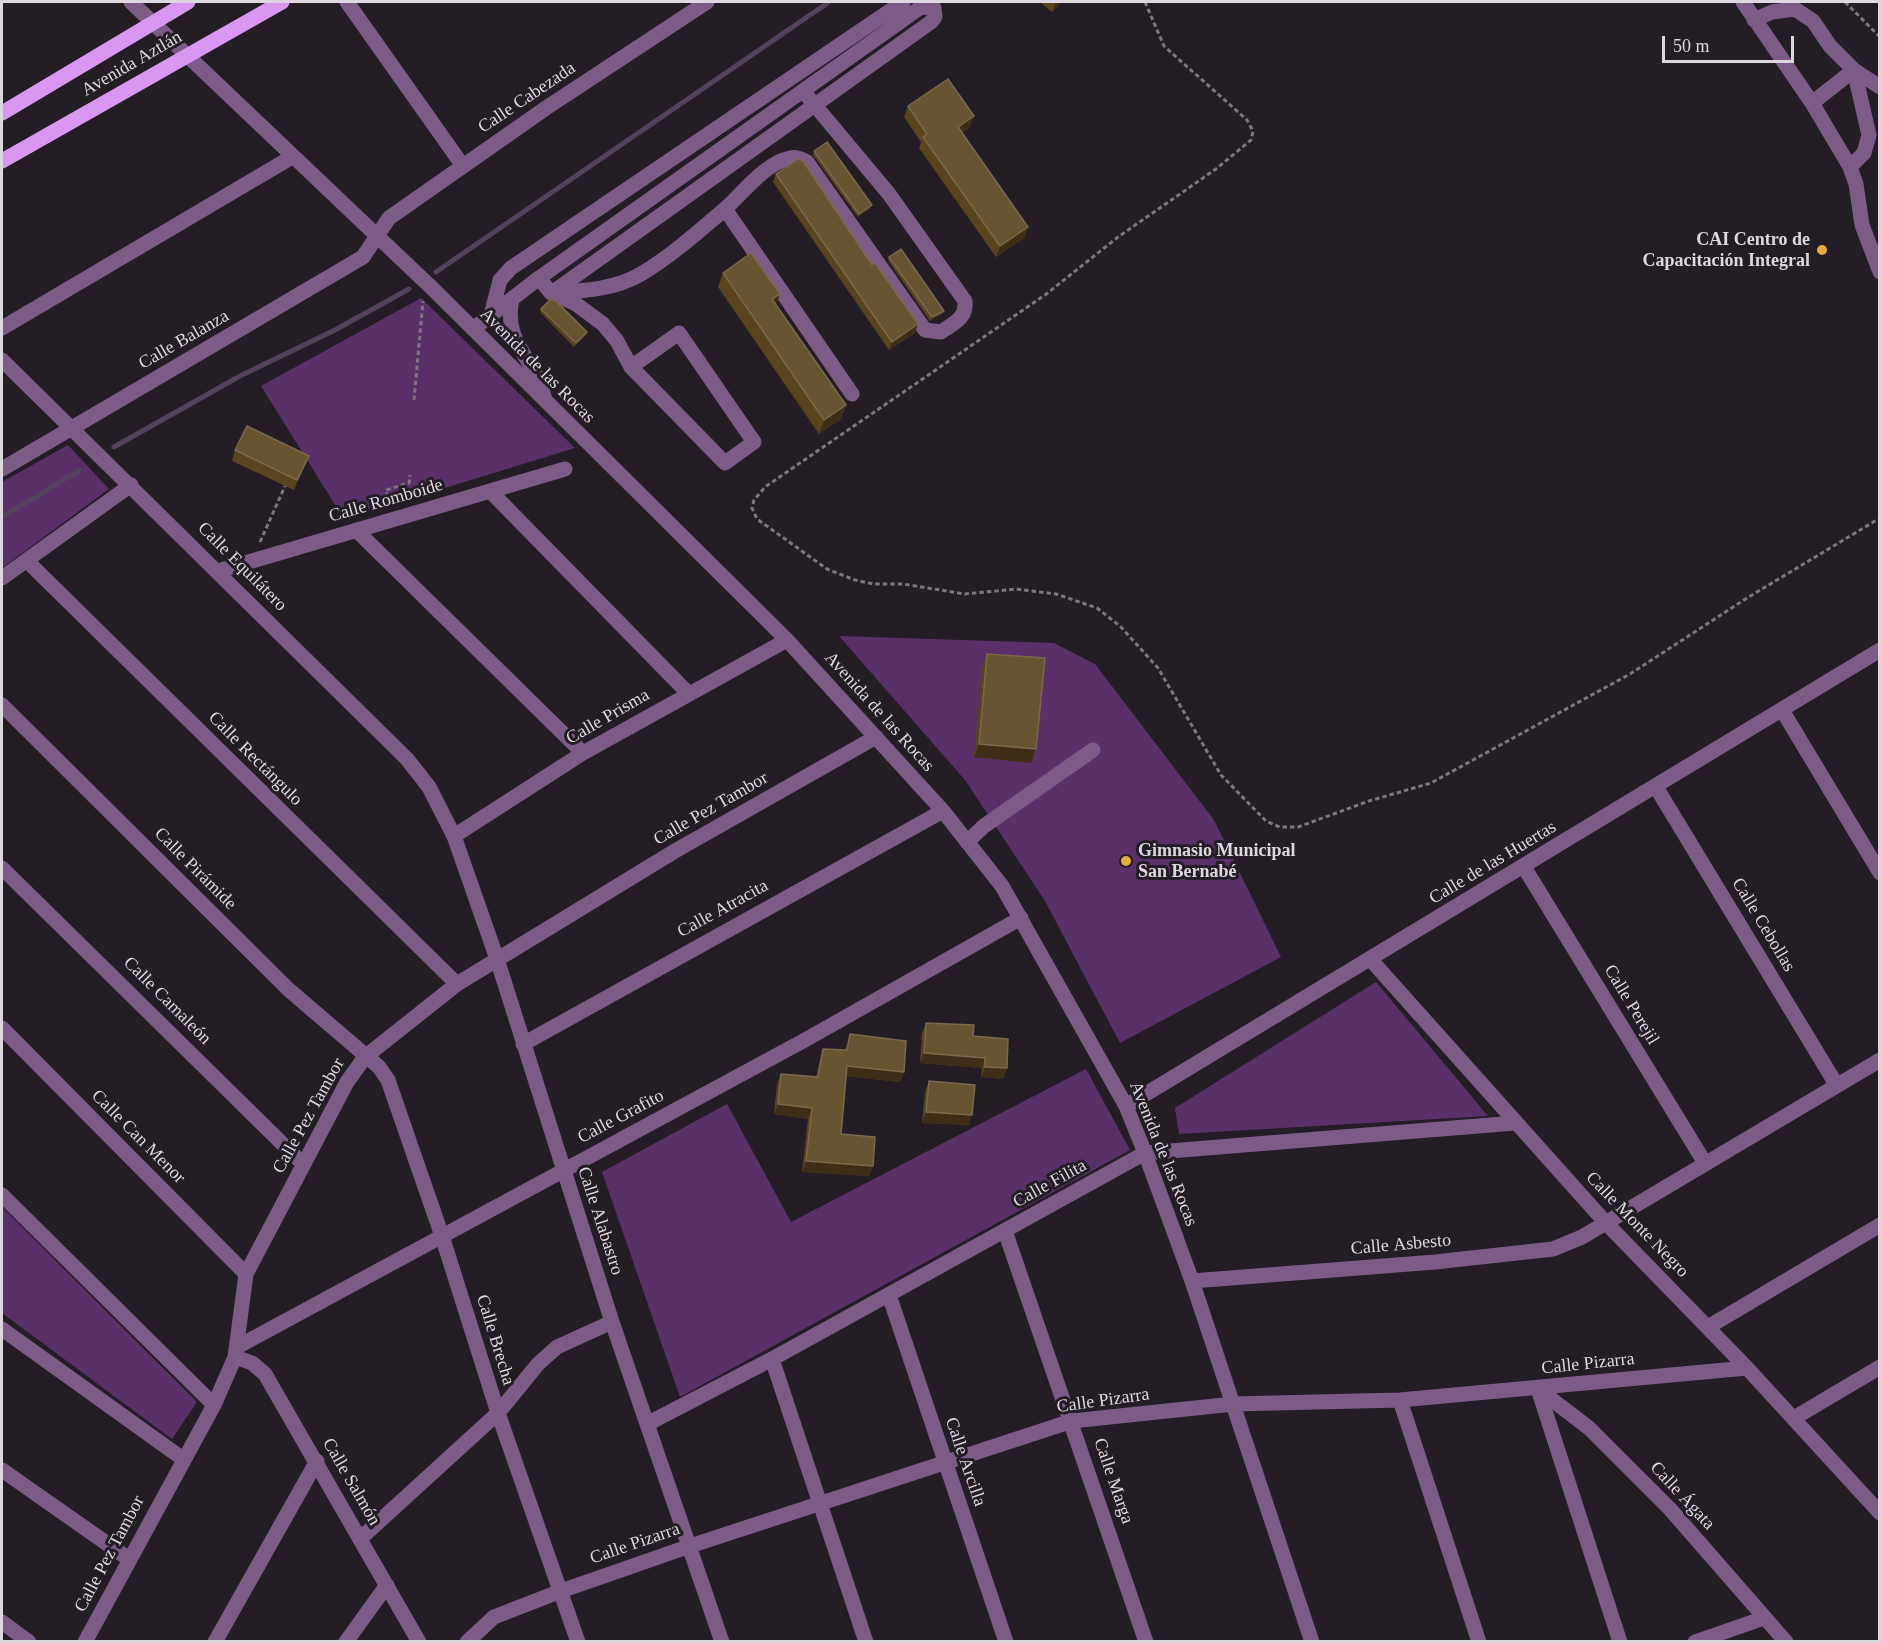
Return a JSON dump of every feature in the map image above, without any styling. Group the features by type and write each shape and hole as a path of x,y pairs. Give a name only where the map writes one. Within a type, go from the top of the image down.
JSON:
{"main road":[{"name":"Avenida Aztlán","path":"2,113 188,2"},
{"name":"Avenida Aztlán","path":"2,161 282,2"}],"street":[{"name":"Avenida de las Rocas","path":"131,2 433,290 787,640 943,811 1002,886 1125,1106 1145,1153 1192,1281 1312,1641"},
{"path":"151,2 153,21"},
{"path":"347,2 463,166"},
{"name":"Calle Cabezada","path":"376,236 389,218 707,2"},
{"path":"491,315 500,280 512,268 903,2"},
{"path":"1743,2 1812,103 1850,167 1856,184 1862,225 1880,272"},
{"path":"473,329 539,278 921,7 939,5 931,22 815,107 551,293"},
{"path":"1754,20 1772,12 1795,9 1813,21 1830,46 1854,70 1880,87"},
{"path":"1812,103 1854,70"},
{"path":"1850,167 1864,153 1869,135 1854,70"},
{"path":"515,296 591,290 619,284 640,275 725,209 767,171 789,158 807,162 925,330 941,332 961,318 966,311 965,301 889,194 803,91"},
{"path":"2,328 292,157"},
{"path":"685,175 696,191"},
{"path":"725,209 852,394"},
{"name":"Calle Balanza","path":"2,469 76,431 363,256 376,236"},
{"path":"539,278 551,293 576,304 603,324 617,340 631,367 724,463 754,442 679,333 631,367"},
{"path":"515,296 509,322 512,335 537,374 544,400"},
{"name":"Calle Equilátero","path":"2,360 407,759 429,787 444,812"},
{"name":"Calle Romboide","path":"218,571 565,469"},
{"path":"2,578 131,485"},
{"path":"490,492 689,694"},
{"path":"357,530 583,753"},
{"name":"Calle Rectángulo","path":"27,561 457,984"},
{"name":"Calle Prisma","path":"453,836 583,753 787,640"},
{"name":"Calle de las Huertas","path":"1125,1106 1371,960 1880,650"},
{"name":"Calle Pirámide","path":"2,705 288,989 365,1057"},
{"path":"1782,710 1880,873"},
{"name":"Calle Pez Tambor","path":"86,1641 214,1405 236,1352 246,1274 347,1082 365,1057 457,984 675,851 876,737"},
{"path":"968,842 984,826 1092,750"},
{"name":"Calle Cebollas","path":"1656,787 1836,1084"},
{"name":"Calle Atracita","path":"523,1044 943,811"},
{"name":"Calle Alabastro","path":"444,812 497,959 562,1171 646,1424 722,1641"},
{"name":"Calle Perejil","path":"1524,867 1705,1163"},
{"name":"Calle Camaleón","path":"2,868 303,1164"},
{"name":"Calle Grafito","path":"236,1352 442,1236 805,1040 1021,918"},
{"name":"Calle Monte Negro","path":"1371,960 1606,1223 1747,1368 1880,1513"},
{"name":"Calle Can Menor","path":"2,1028 246,1274"},
{"name":"Calle Brecha","path":"365,1057 379,1067 388,1080 442,1236 498,1413 578,1641"},
{"name":"Calle Asbesto","path":"1192,1281 1435,1262 1553,1249 1606,1223 1836,1084 1880,1060"},
{"name":"Calle Filita","path":"646,1424 772,1359 1145,1153 1515,1123"},
{"path":"2,1195 214,1405"},
{"path":"1708,1327 1880,1225"},
{"name":"Calle Marga","path":"1005,1232 1146,1641"},
{"name":"Calle Arcilla","path":"889,1295 1006,1641"},
{"path":"362,1538 498,1413 538,1364 557,1347 612,1322"},
{"path":"2,1329 183,1460"},
{"name":"Calle Salmón","path":"236,1352 265,1374 362,1538 419,1641"},
{"path":"772,1359 818,1504 866,1641"},
{"path":"1794,1418 1880,1367"},
{"name":"Calle Pizarra","path":"467,1641 494,1617 561,1591 690,1546 1072,1421 1233,1404 1400,1400 1747,1368"},
{"path":"1538,1389 1620,1641"},
{"name":"Calle Ágata","path":"1538,1389 1589,1428 1670,1509 1786,1641"},
{"path":"1400,1400 1479,1641"},
{"path":"215,1641 317,1461"},
{"path":"2,1470 129,1558"},
{"path":"346,1641 387,1585"},
{"path":"1695,1641 1764,1618"},
{"path":"2,1622 29,1641"}],"path":[{"path":"1145,2 1164,46 1247,120 1253,131 1251,140 1216,169 1118,237 1045,295 765,487 754,500 752,508 757,519 785,541 827,569 873,584 903,584 935,591 965,594 1016,589 1056,594 1097,608 1120,626 1158,668 1221,775 1266,821 1280,827 1298,827 1369,801 1431,783 1504,745 1630,674 1757,591 1880,518"},
{"path":"1845,2 1880,37"},
{"path":"414,400 424,299 433,290"},
{"path":"395,519 386,490 409,483 410,475"},
{"path":"252,560 285,486"}],"shaded area":[{"path":"421,298 575,448 344,519 261,386"},
{"path":"68,445 109,489 2,568 2,482"},
{"name":"Gimnasio Municipal San Bernabé","path":"839,636 1054,643 1095,664 1214,820 1281,957 1120,1043 1045,901 965,780"},
{"path":"1376,982 1488,1116 1179,1134 1175,1108"},
{"path":"1086,1069 1130,1150 680,1397 602,1172 727,1104 791,1222"},
{"path":"2,1207 197,1402 172,1439 2,1313"}],"building":[{"path":"948,79 974,116 958,127 1028,227 1000,246 923,137 927,134 908,106"},
{"path":"827,142 872,205 859,214 814,151"},
{"path":"798,159 803,161 872,265 875,263 918,324 892,342 776,174"},
{"path":"901,249 944,311 932,317 889,257"},
{"path":"751,253 780,294 772,299 846,405 824,420 723,273"},
{"path":"551,299 557,302 587,332 576,343 541,309"},
{"path":"247,426 309,456 297,480 235,450"},
{"path":"987,654 1045,658 1036,749 979,744"},
{"path":"926,1023 974,1025 973,1036 1008,1039 1007,1068 985,1067 985,1058 924,1053"},
{"path":"850,1034 906,1041 904,1072 847,1066 841,1134 875,1137 873,1166 806,1161 812,1108 778,1104 781,1074 818,1077 823,1049 847,1050"},
{"path":"929,1081 975,1085 972,1115 926,1112"}],"waterway":[{"path":"436,272 829,2"},
{"path":"114,447 240,376 335,330 409,289"},
{"path":"2,517 80,470"}],"place":[{"name":"CAI Centro de Capacitación Integral","path":"1822,250"},
{"name":"Gimnasio Municipal San Bernabé","path":"1126,861"}]}
